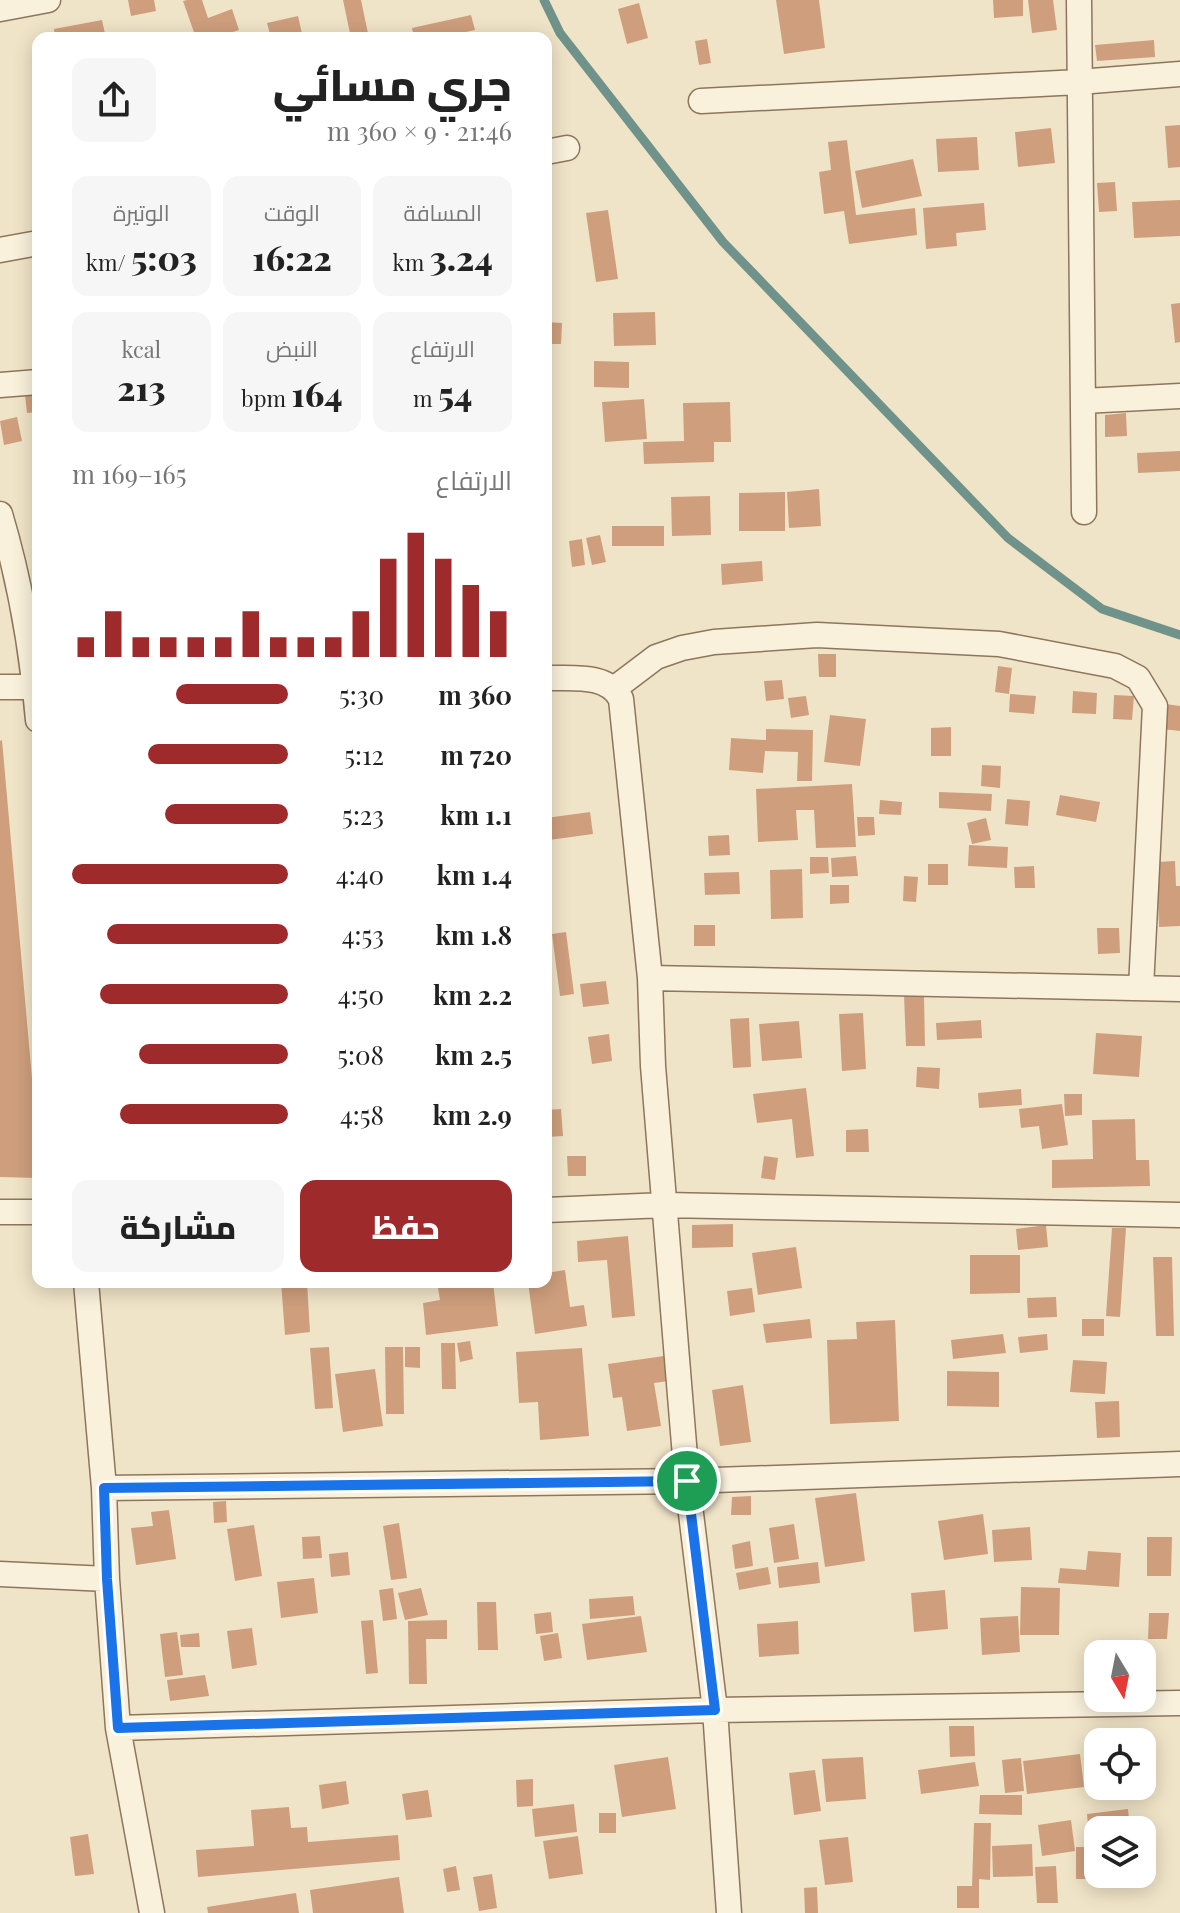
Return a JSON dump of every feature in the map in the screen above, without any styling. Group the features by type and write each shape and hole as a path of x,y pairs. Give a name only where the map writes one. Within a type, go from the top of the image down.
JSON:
{"street":[{"path":"0,9 48,0"},
{"path":"1079,0 1084,512"},
{"path":"701,101 1180,74"},
{"path":"0,250 32,244"},
{"path":"0,385 32,382"},
{"path":"1083,401 1180,396"},
{"path":"0,514 13,556 32,660"},
{"path":"615,688 656,657 682,648 714,642 817,635 999,644 1115,666 1138,678 1155,706 1141,988"},
{"path":"552,678 606,682 615,688 621,699 650,978 653,1066 687,1481 715,1710 729,1913"},
{"path":"0,687 32,687"},
{"path":"650,978 1180,989"},
{"path":"552,1210 665,1205 1180,1215"},
{"path":"0,1212 32,1212"},
{"path":"87,1288 104,1488 118,1728 152,1913"},
{"path":"104,1488 687,1481 1180,1464"},
{"path":"0,1574 107,1579"},
{"path":"118,1728 715,1710 1180,1703"}],"building":[{"path":"128,0 154,0 156,11 131,16"},
{"path":"202,0 208,18 232,9 239,30 194,32 183,1"},
{"path":"343,0 361,0 368,32 350,32"},
{"path":"776,0 819,0 825,48 784,54"},
{"path":"993,0 1023,0 1023,16 994,18"},
{"path":"1028,0 1053,0 1057,30 1032,33"},
{"path":"639,3 648,38 627,44 618,9"},
{"path":"471,15 475,30 413,32 412,28"},
{"path":"298,16 302,32 269,32 267,23"},
{"path":"102,20 105,32 54,32 54,29"},
{"path":"707,39 711,63 699,65 695,41"},
{"path":"1154,40 1155,57 1097,61 1095,45"},
{"path":"1180,125 1180,167 1168,168 1165,126"},
{"path":"1051,128 1055,163 1018,167 1015,132"},
{"path":"977,137 979,170 938,172 936,139"},
{"path":"847,140 856,215 915,208 917,235 849,244 844,211 824,214 819,172 831,170 828,142"},
{"path":"913,159 922,196 862,208 855,171"},
{"path":"1115,182 1117,211 1099,212 1097,183"},
{"path":"1180,200 1180,236 1134,238 1132,202"},
{"path":"984,203 986,230 956,233 957,246 926,249 923,208"},
{"path":"608,210 618,279 596,282 586,213"},
{"path":"1180,303 1180,342 1175,343 1171,304"},
{"path":"655,312 656,345 614,346 613,313"},
{"path":"552,322 562,323 561,344 552,344"},
{"path":"594,361 629,362 629,388 594,387"},
{"path":"32,394 32,413 27,413 25,395"},
{"path":"644,399 647,439 605,442 602,402"},
{"path":"730,402 731,442 714,442 714,462 644,464 643,442 684,441 683,403"},
{"path":"1126,413 1127,436 1105,437 1105,415"},
{"path":"17,417 22,441 4,445 0,421"},
{"path":"1180,451 1180,471 1138,473 1137,453"},
{"path":"819,489 821,526 789,528 787,492"},
{"path":"785,492 785,531 739,531 739,493"},
{"path":"710,496 711,535 672,536 671,497"},
{"path":"612,526 664,526 664,546 612,546"},
{"path":"600,535 606,562 592,565 586,538"},
{"path":"582,539 585,565 572,567 569,541"},
{"path":"762,561 763,581 722,585 721,564"},
{"path":"818,654 836,654 836,677 819,677"},
{"path":"998,666 1012,668 1009,694 995,692"},
{"path":"782,680 784,699 766,701 764,681"},
{"path":"1073,691 1097,693 1096,714 1072,713"},
{"path":"1010,694 1036,696 1034,714 1009,712"},
{"path":"1114,695 1134,696 1132,720 1113,719"},
{"path":"806,696 809,715 791,718 788,698"},
{"path":"1166,704 1180,706 1180,731 1162,729"},
{"path":"830,715 866,719 860,766 824,762"},
{"path":"951,727 951,756 931,756 931,728"},
{"path":"766,729 813,730 812,781 797,781 798,752 765,751 763,773 729,770 731,738 766,740"},
{"path":"0,741 32,1078 32,1178 0,1177"},
{"path":"982,765 1001,766 1000,788 981,786"},
{"path":"852,784 856,847 816,848 814,810 796,810 798,840 758,842 756,789"},
{"path":"939,792 992,794 991,811 939,808"},
{"path":"1060,795 1100,802 1096,822 1056,815"},
{"path":"1007,799 1030,801 1028,826 1005,824"},
{"path":"880,800 902,802 901,815 879,814"},
{"path":"590,812 593,834 552,840 552,817"},
{"path":"857,817 874,817 875,835 858,836"},
{"path":"986,818 991,840 972,844 967,823"},
{"path":"729,835 730,855 709,856 708,836"},
{"path":"969,845 1008,847 1007,868 968,866"},
{"path":"856,856 858,876 832,877 831,858"},
{"path":"810,857 828,857 829,873 810,874"},
{"path":"1175,861 1176,886 1180,886 1180,926 1159,927 1157,862"},
{"path":"928,864 948,864 948,885 928,885"},
{"path":"1034,866 1035,888 1015,888 1014,867"},
{"path":"802,869 803,918 771,919 770,870"},
{"path":"739,872 740,894 705,895 704,873"},
{"path":"904,876 918,877 916,902 903,901"},
{"path":"830,885 849,885 849,903 830,904"},
{"path":"694,925 715,925 715,946 694,946"},
{"path":"1097,928 1119,928 1120,953 1098,954"},
{"path":"566,932 574,994 560,996 552,934"},
{"path":"606,981 609,1004 583,1007 580,984"},
{"path":"904,995 924,995 925,1046 906,1046"},
{"path":"863,1013 866,1069 842,1071 839,1014"},
{"path":"749,1018 751,1067 733,1068 730,1019"},
{"path":"981,1020 982,1038 937,1040 936,1023"},
{"path":"799,1021 802,1058 762,1061 759,1024"},
{"path":"1096,1033 1142,1036 1139,1077 1093,1074"},
{"path":"609,1034 612,1061 592,1064 588,1037"},
{"path":"917,1067 940,1068 939,1089 916,1087"},
{"path":"806,1088 814,1156 796,1158 792,1119 757,1123 753,1094"},
{"path":"1021,1089 1022,1105 979,1108 978,1093"},
{"path":"1064,1094 1082,1094 1082,1115 1065,1116"},
{"path":"1062,1104 1068,1145 1042,1149 1039,1126 1021,1128 1019,1109"},
{"path":"561,1109 563,1136 552,1137 552,1110"},
{"path":"1135,1119 1136,1160 1149,1160 1150,1186 1052,1188 1052,1160 1093,1159 1092,1120"},
{"path":"868,1129 869,1152 846,1152 846,1130"},
{"path":"567,1156 586,1156 586,1176 568,1176"},
{"path":"764,1156 778,1158 775,1180 761,1178"},
{"path":"733,1224 733,1247 692,1248 692,1225"},
{"path":"1046,1225 1048,1247 1018,1250 1016,1229"},
{"path":"1112,1228 1126,1228 1120,1317 1106,1316"},
{"path":"628,1236 635,1316 612,1318 607,1260 578,1262 577,1241"},
{"path":"796,1247 802,1288 758,1295 752,1253"},
{"path":"970,1255 1020,1255 1020,1293 970,1294"},
{"path":"1153,1257 1172,1257 1174,1336 1156,1336"},
{"path":"565,1270 570,1307 584,1305 587,1326 535,1334 529,1288 552,1288 552,1272"},
{"path":"281,1288 307,1288 310,1332 285,1335"},
{"path":"438,1288 494,1288 498,1326 426,1335 423,1303 440,1300"},
{"path":"752,1288 755,1312 730,1316 727,1291"},
{"path":"1056,1297 1057,1317 1028,1318 1027,1298"},
{"path":"810,1319 812,1338 766,1343 763,1324"},
{"path":"1082,1319 1104,1319 1104,1336 1082,1336"},
{"path":"895,1320 899,1421 830,1424 827,1340 857,1339 856,1322"},
{"path":"1003,1334 1006,1353 953,1359 951,1340"},
{"path":"1047,1334 1048,1350 1020,1353 1018,1337"},
{"path":"470,1341 473,1359 460,1362 457,1343"},
{"path":"441,1343 455,1343 456,1389 442,1389"},
{"path":"329,1347 333,1408 315,1409 310,1348"},
{"path":"385,1347 403,1347 404,1414 386,1414"},
{"path":"405,1347 420,1347 420,1368 405,1367"},
{"path":"582,1348 589,1436 540,1440 538,1402 519,1403 516,1352"},
{"path":"664,1356 668,1381 654,1383 661,1426 627,1431 622,1397 613,1398 608,1364"},
{"path":"1073,1360 1107,1362 1105,1394 1070,1392"},
{"path":"375,1369 383,1426 343,1432 335,1374"},
{"path":"947,1371 999,1372 999,1407 947,1406"},
{"path":"743,1385 751,1442 720,1446 712,1390"},
{"path":"1119,1401 1120,1437 1097,1438 1095,1402"},
{"path":"856,1493 865,1561 825,1567 815,1498"},
{"path":"751,1496 751,1515 731,1515 732,1497"},
{"path":"226,1501 227,1522 214,1523 213,1502"},
{"path":"169,1510 176,1559 136,1565 131,1528 153,1526 151,1512"},
{"path":"983,1514 988,1554 944,1560 938,1521"},
{"path":"399,1523 407,1578 391,1580 383,1526"},
{"path":"794,1524 799,1559 774,1563 769,1528"},
{"path":"254,1525 262,1576 235,1581 227,1529"},
{"path":"1030,1527 1032,1560 994,1562 992,1530"},
{"path":"320,1536 322,1558 303,1559 302,1537"},
{"path":"1147,1537 1172,1537 1171,1576 1147,1576"},
{"path":"750,1541 753,1566 735,1569 732,1545"},
{"path":"1088,1551 1121,1553 1119,1587 1058,1583 1060,1568 1086,1570"},
{"path":"348,1552 350,1575 331,1577 329,1554"},
{"path":"818,1562 820,1583 779,1588 777,1567"},
{"path":"768,1567 771,1584 739,1590 736,1573"},
{"path":"314,1578 318,1613 281,1618 277,1582"},
{"path":"1021,1587 1060,1588 1059,1635 1020,1635"},
{"path":"393,1588 397,1619 383,1621 379,1590"},
{"path":"421,1588 428,1615 405,1620 398,1593"},
{"path":"945,1590 948,1629 914,1632 911,1593"},
{"path":"633,1596 635,1615 590,1619 589,1599"},
{"path":"477,1602 496,1602 498,1650 478,1650"},
{"path":"551,1612 553,1632 536,1634 534,1614"},
{"path":"1149,1613 1169,1613 1167,1639 1148,1639"},
{"path":"641,1616 647,1652 587,1660 582,1624"},
{"path":"1018,1616 1020,1652 982,1655 980,1618"},
{"path":"373,1620 378,1673 366,1674 361,1621"},
{"path":"447,1620 447,1639 426,1639 427,1684 409,1684 408,1621"},
{"path":"798,1621 799,1654 759,1657 757,1624"},
{"path":"252,1628 257,1665 232,1669 227,1631"},
{"path":"177,1632 183,1675 165,1677 160,1634"},
{"path":"199,1633 200,1647 181,1647 180,1635"},
{"path":"558,1633 562,1658 544,1661 540,1636"},
{"path":"205,1675 209,1696 170,1701 167,1680"},
{"path":"949,1726 974,1726 975,1756 950,1757"},
{"path":"1080,1754 1084,1787 1027,1794 1023,1761"},
{"path":"668,1757 676,1809 622,1817 614,1765"},
{"path":"863,1757 866,1799 826,1802 822,1759"},
{"path":"1021,1758 1024,1791 1005,1793 1002,1760"},
{"path":"975,1762 979,1786 921,1794 918,1770"},
{"path":"815,1770 821,1811 794,1815 789,1773"},
{"path":"533,1779 533,1806 517,1807 516,1780"},
{"path":"346,1781 349,1804 322,1809 319,1785"},
{"path":"428,1790 432,1817 406,1820 402,1794"},
{"path":"980,1795 1022,1795 1022,1815 979,1814"},
{"path":"574,1804 577,1832 535,1837 532,1809"},
{"path":"289,1807 291,1828 307,1827 308,1842 398,1835 400,1860 198,1877 196,1850 254,1846 251,1810"},
{"path":"1128,1809 1129,1816 1087,1816"},
{"path":"599,1813 616,1813 616,1833 599,1833"},
{"path":"1071,1820 1075,1851 1042,1856 1038,1825"},
{"path":"974,1823 991,1823 990,1880 979,1879 979,1908 957,1908 957,1886 972,1886"},
{"path":"88,1834 94,1874 75,1876 70,1837"},
{"path":"578,1836 583,1874 549,1879 543,1841"},
{"path":"848,1837 853,1882 825,1885 819,1840"},
{"path":"1032,1844 1033,1876 993,1877 992,1846"},
{"path":"1076,1847 1084,1847 1084,1879 1076,1879"},
{"path":"456,1866 460,1890 447,1892 443,1869"},
{"path":"1056,1866 1058,1903 1037,1903 1035,1867"},
{"path":"492,1874 497,1908 479,1911 473,1877"},
{"path":"399,1877 404,1913 313,1913 310,1890"},
{"path":"817,1887 818,1913 805,1913 804,1888"},
{"path":"296,1893 299,1913 208,1913 207,1907"}],"waterway":[{"path":"544,0 560,33 723,242 1008,538 1102,609 1180,635"}],"route":[{"path":"687,1481 715,1710 118,1728 104,1488 687,1481"}]}
